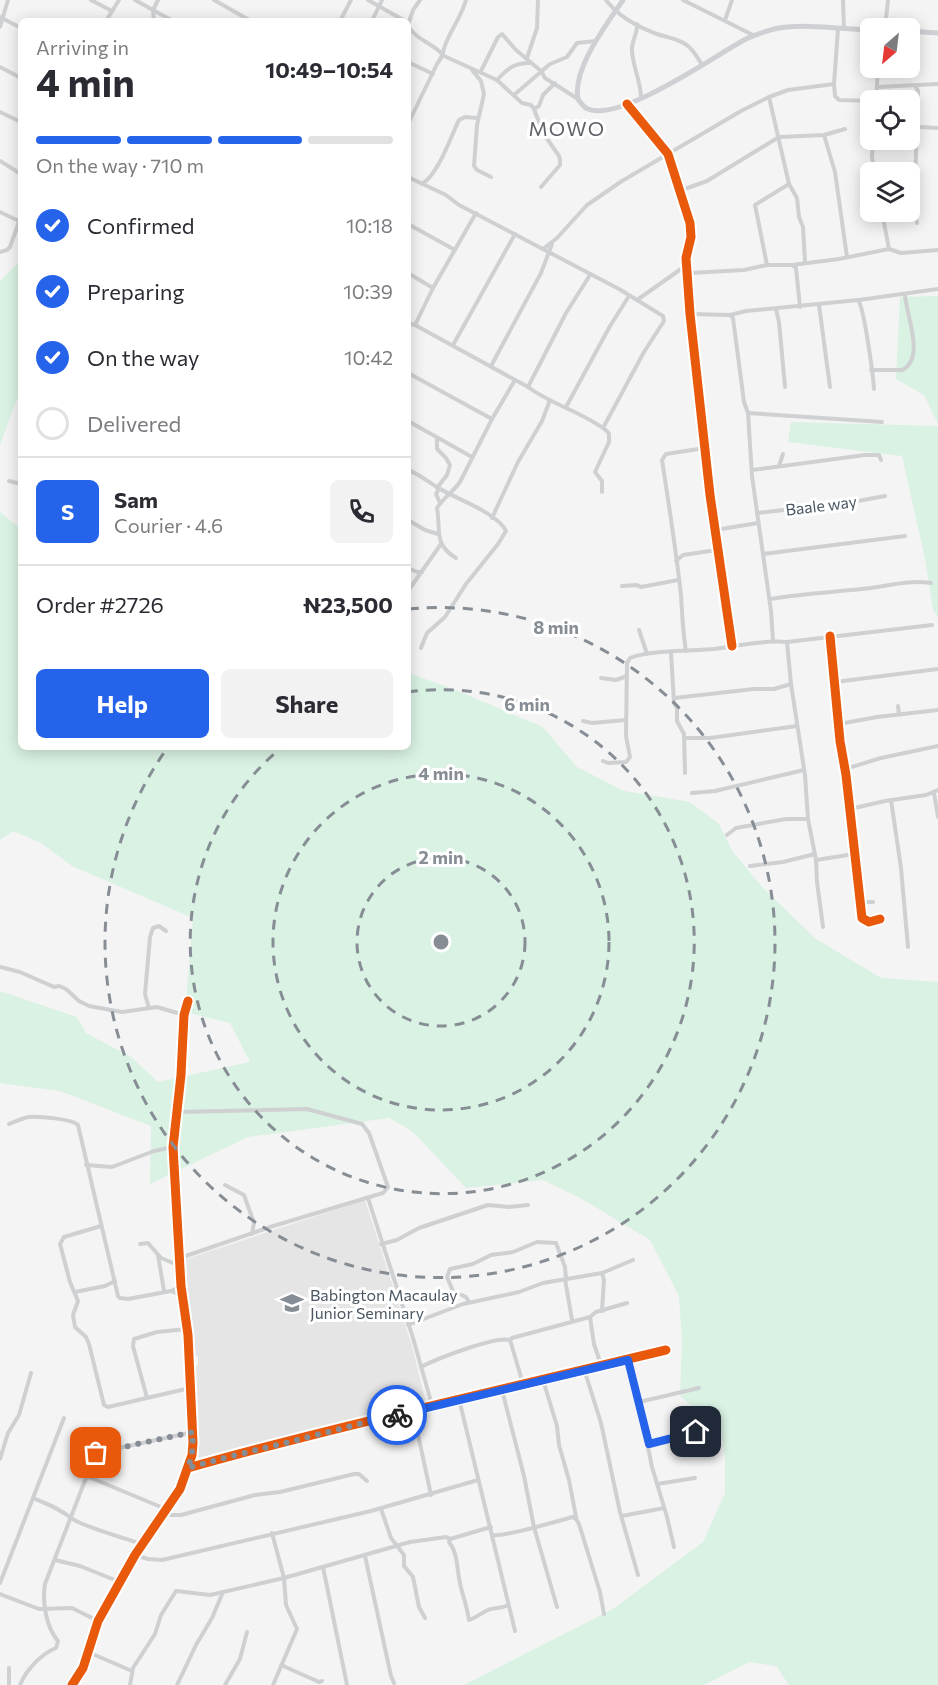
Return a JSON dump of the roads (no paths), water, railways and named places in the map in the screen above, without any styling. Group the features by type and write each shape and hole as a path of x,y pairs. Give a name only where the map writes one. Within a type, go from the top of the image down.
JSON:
{"street":[{"path":"0,27 8,0"},
{"path":"91,0 112,11"},
{"path":"108,18 119,0"},
{"path":"135,0 168,18"},
{"path":"154,18 153,10 158,0"},
{"path":"214,0 246,18"},
{"path":"342,18 351,0"},
{"path":"368,0 400,18"},
{"path":"373,18 382,0"},
{"path":"410,18 420,0"},
{"path":"411,118 444,56 445,44 463,11 466,0"},
{"path":"527,58 537,27 538,0"},
{"path":"606,0 614,12 657,34 678,39 688,46 702,65"},
{"path":"578,99 577,83 596,41 623,0"},
{"path":"684,0 753,36"},
{"path":"725,20 732,0"},
{"path":"843,0 834,84 835,96 839,100 860,101"},
{"path":"886,18 888,0"},
{"path":"2,17 18,26"},
{"path":"637,24 638,30 632,53 635,70 641,84 640,99"},
{"path":"481,71 499,35 505,36 516,50 541,71 545,78 578,99 582,105 595,110 613,109 640,99 753,36 783,28 860,30"},
{"path":"411,30 416,37 441,51 444,56 497,80 522,103 531,105 543,133 560,160 560,165 541,188"},
{"path":"920,32 938,33"},
{"path":"514,95 550,64 567,57 577,43 596,41"},
{"path":"411,63 433,74"},
{"path":"497,80 514,64 531,63"},
{"path":"0,67 18,76"},
{"path":"471,68 483,87 474,166 491,177"},
{"path":"877,78 877,90"},
{"path":"534,109 539,106 543,95 555,83"},
{"path":"543,249 553,242 587,205 668,154 769,97 798,88 834,84"},
{"path":"877,87 938,84"},
{"path":"915,85 918,90"},
{"path":"769,97 789,184 797,198 799,217 803,227 803,262"},
{"path":"627,104 668,154 691,230 686,258 690,314 717,550 732,646"},
{"path":"0,112 18,121"},
{"path":"422,184 436,170 459,120 465,117 478,118"},
{"path":"920,127 938,128"},
{"path":"679,191 712,179 779,137 824,135 845,129"},
{"path":"824,135 835,172 848,257"},
{"path":"917,150 915,182 917,223"},
{"path":"0,161 18,172"},
{"path":"411,178 661,314 664,321 644,352 603,428"},
{"path":"428,180 428,188"},
{"path":"767,265 755,205 789,184"},
{"path":"0,212 18,218"},
{"path":"415,325 433,288 476,213"},
{"path":"884,222 889,249"},
{"path":"0,252 10,247 18,225"},
{"path":"411,226 455,249"},
{"path":"453,345 515,234"},
{"path":"491,366 541,273 553,242"},
{"path":"637,300 681,269 690,273 744,270 767,265 794,267 803,262 889,249 901,253 938,250"},
{"path":"794,267 800,307"},
{"path":"411,275 433,288"},
{"path":"528,387 566,313 590,275"},
{"path":"690,314 733,316 938,289"},
{"path":"871,370 902,370 906,368 913,356 914,342 905,295"},
{"path":"566,407 614,318 629,296"},
{"path":"858,300 864,317 874,389"},
{"path":"819,305 830,387"},
{"path":"776,309 781,336 785,387"},
{"path":"733,316 744,402 748,413 752,470 770,599 773,641"},
{"path":"411,324 491,366 538,395 566,407 603,428 610,438 595,472 602,481 602,492"},
{"path":"411,375 492,419"},
{"path":"456,558 446,552 441,544 437,532 439,515 437,510 448,493 460,482 515,380"},
{"path":"492,518 518,462 542,421 550,400"},
{"path":"748,413 882,422"},
{"path":"411,423 472,457"},
{"path":"437,437 437,449 447,458 450,465 447,475 436,491 440,503"},
{"path":"686,651 662,460 666,454 705,448"},
{"path":"779,466 783,453"},
{"path":"752,470 865,455 879,455 881,460"},
{"path":"411,472 492,518 503,526 505,533 466,584 445,617 427,633 421,648"},
{"path":"9,481 18,483"},
{"name":"Baale way","path":"757,513 847,503 885,496"},
{"path":"411,522 426,530 437,532"},
{"path":"715,530 758,523"},
{"path":"764,554 905,536"},
{"path":"411,587 441,544"},
{"path":"675,562 683,555 717,550"},
{"path":"675,551 683,555"},
{"path":"411,569 423,572"},
{"path":"622,586 645,587 678,580"},
{"path":"770,599 827,591 872,588 903,582 931,583"},
{"path":"603,761 611,763 629,760 626,720 629,659 647,654 773,641 787,642 932,625"},
{"path":"639,630 647,654"},
{"path":"830,636 855,845 854,854 864,920 869,922 880,919"},
{"path":"787,642 823,927"},
{"path":"671,653 674,698 678,721 683,730 686,773"},
{"path":"835,682 938,669"},
{"path":"601,678 616,680 627,676"},
{"path":"674,698 753,689 774,689 791,684"},
{"path":"898,706 898,714"},
{"path":"839,724 938,710"},
{"path":"583,721 592,723 626,720"},
{"path":"684,738 710,738 797,726"},
{"path":"845,769 881,758 938,747"},
{"path":"692,793 715,791 804,770"},
{"path":"850,809 936,792 938,817"},
{"path":"891,800 902,868 908,947"},
{"path":"727,835 736,828 786,819 808,819"},
{"path":"750,866 783,862 815,854"},
{"path":"816,860 854,854"},
{"path":"861,902 873,902"},
{"path":"149,1008 145,994 150,936 153,928 159,926 166,931"},
{"path":"0,967 20,972 54,987 66,989 85,1005 122,1012 157,1007 184,1015"},
{"path":"72,1685 82,1668 98,1621 135,1555 180,1489 192,1455 193,1432 187,1329 173,1147 184,1015 188,1000"},
{"path":"177,1112 307,1109 362,1124 369,1133 388,1183 383,1193 180,1258"},
{"path":"9,1124 29,1117 76,1122 78,1125 118,1296 123,1299 182,1286"},
{"path":"86,1165 112,1167 154,1151 173,1147"},
{"path":"225,1185 244,1196 254,1223 252,1234"},
{"path":"368,1197 432,1405"},
{"path":"381,1244 397,1240 419,1228 488,1205 509,1207 528,1205"},
{"path":"101,1226 64,1237 60,1244 78,1301 73,1315 75,1327 88,1340 104,1405 108,1407 190,1388"},
{"path":"470,1302 466,1297 453,1291 447,1277 450,1269 473,1264 491,1255 513,1252 537,1242 556,1243 565,1267 572,1320"},
{"path":"140,1244 148,1243 161,1258 181,1267"},
{"path":"158,1254 164,1291"},
{"path":"408,1325 470,1302 519,1292 543,1283 602,1273 633,1260"},
{"path":"602,1273 604,1280 602,1311"},
{"path":"75,1292 105,1286 115,1281"},
{"path":"171,1290 183,1295"},
{"path":"421,1367 450,1354 499,1340 510,1340 627,1304"},
{"path":"590,1317 594,1344 601,1365"},
{"path":"147,1399 133,1346 134,1339 157,1332 187,1329"},
{"path":"510,1340 521,1377 521,1385"},
{"path":"188,1468 354,1423 413,1412 432,1405 666,1350"},
{"path":"628,1360 674,1547"},
{"path":"584,1369 601,1423 638,1575"},
{"path":"0,1459 8,1434 19,1415 31,1373"},
{"path":"543,1380 557,1426 559,1445 577,1514 576,1519 595,1575 603,1614"},
{"path":"639,1402 699,1388"},
{"path":"502,1390 524,1476 534,1527 557,1606"},
{"path":"459,1400 515,1631"},
{"path":"413,1412 431,1495"},
{"path":"0,1583 64,1419"},
{"path":"649,1444 711,1428"},
{"path":"96,1453 193,1432"},
{"path":"20,1685 26,1671 56,1647 58,1641 50,1630 44,1592 45,1584 86,1478 89,1477 166,1512 181,1515 255,1495 280,1492 354,1474 359,1474 367,1481"},
{"path":"657,1484 695,1478"},
{"path":"135,1555 162,1560 381,1509 478,1480"},
{"path":"33,1498 60,1509 71,1518 142,1544"},
{"path":"622,1516 664,1508"},
{"path":"381,1509 391,1538 404,1556 404,1566 415,1583 419,1607 425,1618"},
{"path":"493,1534 499,1536 573,1517 576,1519"},
{"path":"130,1685 132,1671 155,1634 161,1616 176,1591 205,1595 284,1578 415,1541 446,1536 450,1539 491,1527"},
{"path":"272,1533 284,1578 286,1605 297,1629 273,1685"},
{"path":"450,1539 449,1542 458,1564 459,1581 468,1608 469,1620 488,1610 501,1609 508,1605"},
{"path":"365,1556 394,1683"},
{"path":"55,1560 80,1566 120,1582"},
{"path":"323,1567 347,1685"},
{"path":"177,1685 212,1618 223,1591"},
{"path":"0,1594 39,1609 72,1608 98,1621"},
{"path":"225,1685 240,1659 247,1632"},
{"path":"88,1652 132,1671"},
{"path":"281,1665 319,1682 322,1681"},
{"path":"9,1668 9,1685"}],"place":[{"name":"Babington Macaulay Junior Seminary","path":"292,1303"}],"district":[{"name":"MOWO","path":"567,128"}]}
